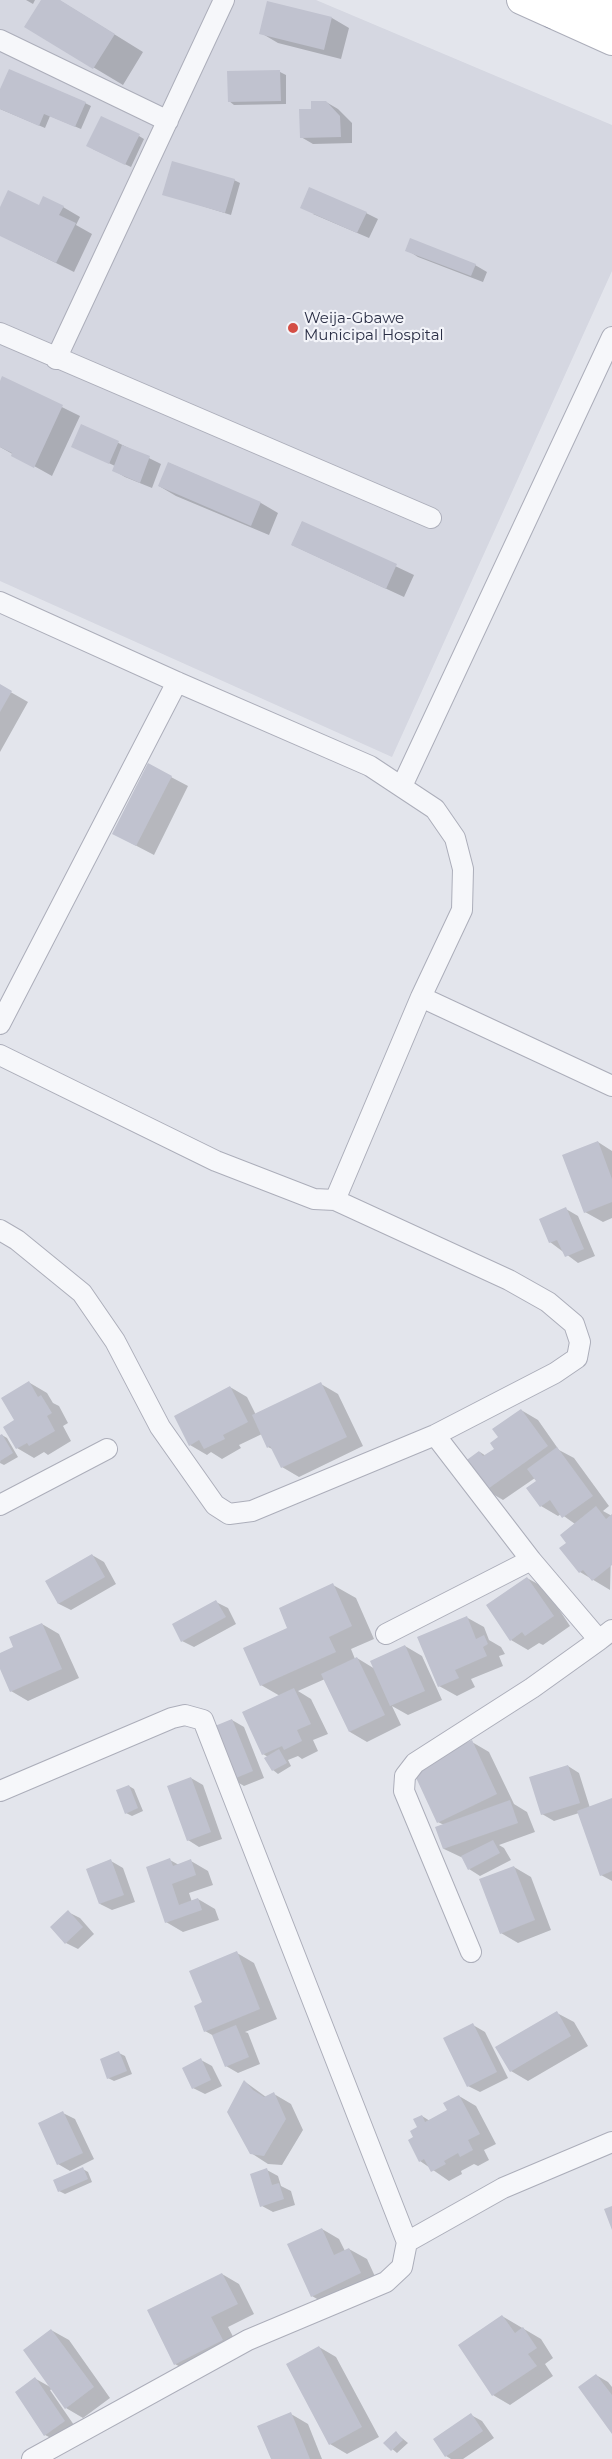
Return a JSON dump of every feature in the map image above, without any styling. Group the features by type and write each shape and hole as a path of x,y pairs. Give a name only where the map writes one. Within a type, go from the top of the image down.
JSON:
{"main road":[{"path":"521,0 556,7 612,41"},
{"path":"579,0 612,14"}],"street":[{"path":"56,359 224,0"},
{"path":"0,40 168,121"},
{"path":"0,333 56,359 431,518"},
{"path":"402,786 612,337"},
{"path":"0,602 370,766 435,809 455,838 463,869 462,910 421,997 335,1200"},
{"path":"0,1024 177,682"},
{"path":"421,997 612,1086"},
{"path":"0,1055 216,1161 314,1199 335,1200 509,1280 548,1302 574,1324 580,1342 577,1358 555,1373 435,1435 252,1511 229,1514 215,1505 160,1426 115,1341 82,1292 0,1230"},
{"path":"435,1435 531,1560 606,1635 532,1688 415,1763 405,1776 404,1791 470,1952"},
{"path":"0,1505 108,1450"},
{"path":"386,1634 531,1560"},
{"path":"0,1791 172,1718 185,1716 203,1720 408,2242 402,2267 386,2282 248,2340 32,2459"},
{"path":"408,2242 503,2188 612,2142"}],"shaded area":[{"name":"Weija-Gbawe Municipal Hospital","path":"0,0 316,0 612,125 612,271 392,757 0,581"}],"building":[{"path":"41,0 60,0 115,34 93,69 24,27"},
{"path":"267,1 332,17 324,50 259,34"},
{"path":"9,69 86,102 75,127 44,114 39,126 0,109 0,89"},
{"path":"280,70 281,101 228,102 227,71"},
{"path":"311,101 326,101 340,116 341,137 300,138 299,109 311,109"},
{"path":"101,116 140,134 125,165 86,146"},
{"path":"172,161 235,179 225,213 162,195"},
{"path":"309,187 367,212 357,233 300,208"},
{"path":"8,190 39,205 43,196 64,206 59,215 76,223 56,263 0,236 0,207"},
{"path":"410,238 476,264 471,276 405,251"},
{"path":"2,376 63,405 34,468 11,456 12,453 0,447 0,381"},
{"path":"81,424 119,441 109,464 71,447"},
{"path":"122,445 150,456 140,483 112,471"},
{"path":"168,462 261,502 251,526 158,486"},
{"path":"302,521 397,564 386,589 291,545"},
{"path":"0,684 12,691 0,712"},
{"path":"148,763 172,776 136,846 112,834"},
{"path":"598,1141 612,1179 612,1202 584,1213 562,1155"},
{"path":"566,1207 584,1249 565,1257 557,1240 549,1243 539,1219"},
{"path":"29,1381 38,1397 41,1395 52,1413 47,1416 55,1431 29,1446 27,1443 16,1449 3,1427 14,1420 1,1398"},
{"path":"321,1382 347,1437 281,1468 270,1446 267,1448 252,1415"},
{"path":"230,1386 248,1422 223,1435 225,1439 204,1449 199,1440 189,1446 174,1416"},
{"path":"521,1409 548,1446 485,1491 464,1462 479,1451 483,1456 494,1449 490,1443 498,1437 492,1429"},
{"path":"2,1434 13,1453 0,1461 0,1435"},
{"path":"557,1447 593,1496 562,1518 550,1500 540,1507 526,1488 536,1481 527,1469"},
{"path":"596,1506 606,1519 612,1514 612,1565 592,1581 583,1570 579,1573 559,1548 566,1543 560,1535"},
{"path":"92,1554 105,1577 58,1604 45,1581"},
{"path":"527,1577 554,1616 525,1636 522,1632 510,1641 486,1605"},
{"path":"333,1583 352,1626 329,1637 336,1652 260,1686 243,1648 287,1628 279,1608"},
{"path":"216,1600 226,1617 181,1642 172,1624"},
{"path":"467,1616 476,1639 484,1635 488,1644 483,1647 487,1656 455,1670 459,1678 438,1687 417,1637"},
{"path":"42,1623 62,1669 10,1692 0,1669 0,1653 13,1647 9,1637"},
{"path":"405,1645 425,1691 390,1706 370,1661"},
{"path":"357,1657 385,1715 349,1732 321,1674"},
{"path":"294,1688 311,1724 297,1730 302,1741 284,1750 282,1746 262,1755 242,1712"},
{"path":"232,1719 253,1771 231,1780 210,1728"},
{"path":"472,1740 497,1794 437,1823 412,1769"},
{"path":"279,1749 287,1763 272,1771 264,1758"},
{"path":"568,1765 580,1803 541,1815 529,1777"},
{"path":"191,1777 211,1832 187,1841 167,1786"},
{"path":"129,1785 138,1808 125,1814 116,1790"},
{"path":"612,1798 612,1871 600,1876 577,1811"},
{"path":"510,1800 518,1823 443,1849 435,1827"},
{"path":"493,1840 500,1853 468,1870 461,1856"},
{"path":"170,1858 173,1866 191,1859 196,1875 172,1884 179,1905 198,1898 202,1910 165,1923 146,1867"},
{"path":"111,1859 124,1895 99,1904 86,1869"},
{"path":"514,1866 535,1920 500,1934 479,1879"},
{"path":"68,1910 83,1927 65,1944 50,1927"},
{"path":"237,1951 260,2009 204,2032 194,2006 202,2002 189,1971"},
{"path":"557,2011 571,2036 510,2072 495,2047"},
{"path":"473,2023 497,2072 467,2087 443,2038"},
{"path":"236,2025 249,2057 225,2067 212,2035"},
{"path":"119,2051 127,2071 107,2079 100,2059"},
{"path":"201,2058 211,2080 192,2089 182,2068"},
{"path":"244,2080 253,2090 264,2097 274,2092 286,2119 264,2156 250,2154 227,2112"},
{"path":"459,2095 480,2134 468,2140 473,2150 460,2157 458,2153 444,2161 446,2164 431,2172 424,2159 419,2162 408,2140 413,2137 410,2131 417,2127 413,2119 422,2115 425,2122 447,2110 443,2103"},
{"path":"63,2111 83,2153 57,2165 38,2123"},
{"path":"83,2167 88,2179 58,2192 53,2180"},
{"path":"267,2168 272,2185 279,2183 284,2199 260,2207 250,2174"},
{"path":"612,2206 612,2230 604,2209"},
{"path":"322,2228 334,2255 349,2248 361,2273 311,2297 287,2244"},
{"path":"222,2273 238,2304 211,2317 223,2340 174,2365 147,2310"},
{"path":"502,2315 515,2333 523,2327 537,2348 528,2354 537,2366 492,2396 458,2345"},
{"path":"51,2329 94,2387 65,2409 23,2350"},
{"path":"319,2346 362,2427 329,2445 286,2364"},
{"path":"596,2374 612,2395 612,2434 578,2387"},
{"path":"35,2377 65,2421 44,2436 15,2392"},
{"path":"291,2412 310,2459 271,2459 257,2426"},
{"path":"471,2413 483,2431 445,2457 433,2439"},
{"path":"396,2431 403,2440 391,2451 383,2443"}],"place":[{"name":"Weija-Gbawe Municipal Hospital","path":"293,328"}]}
